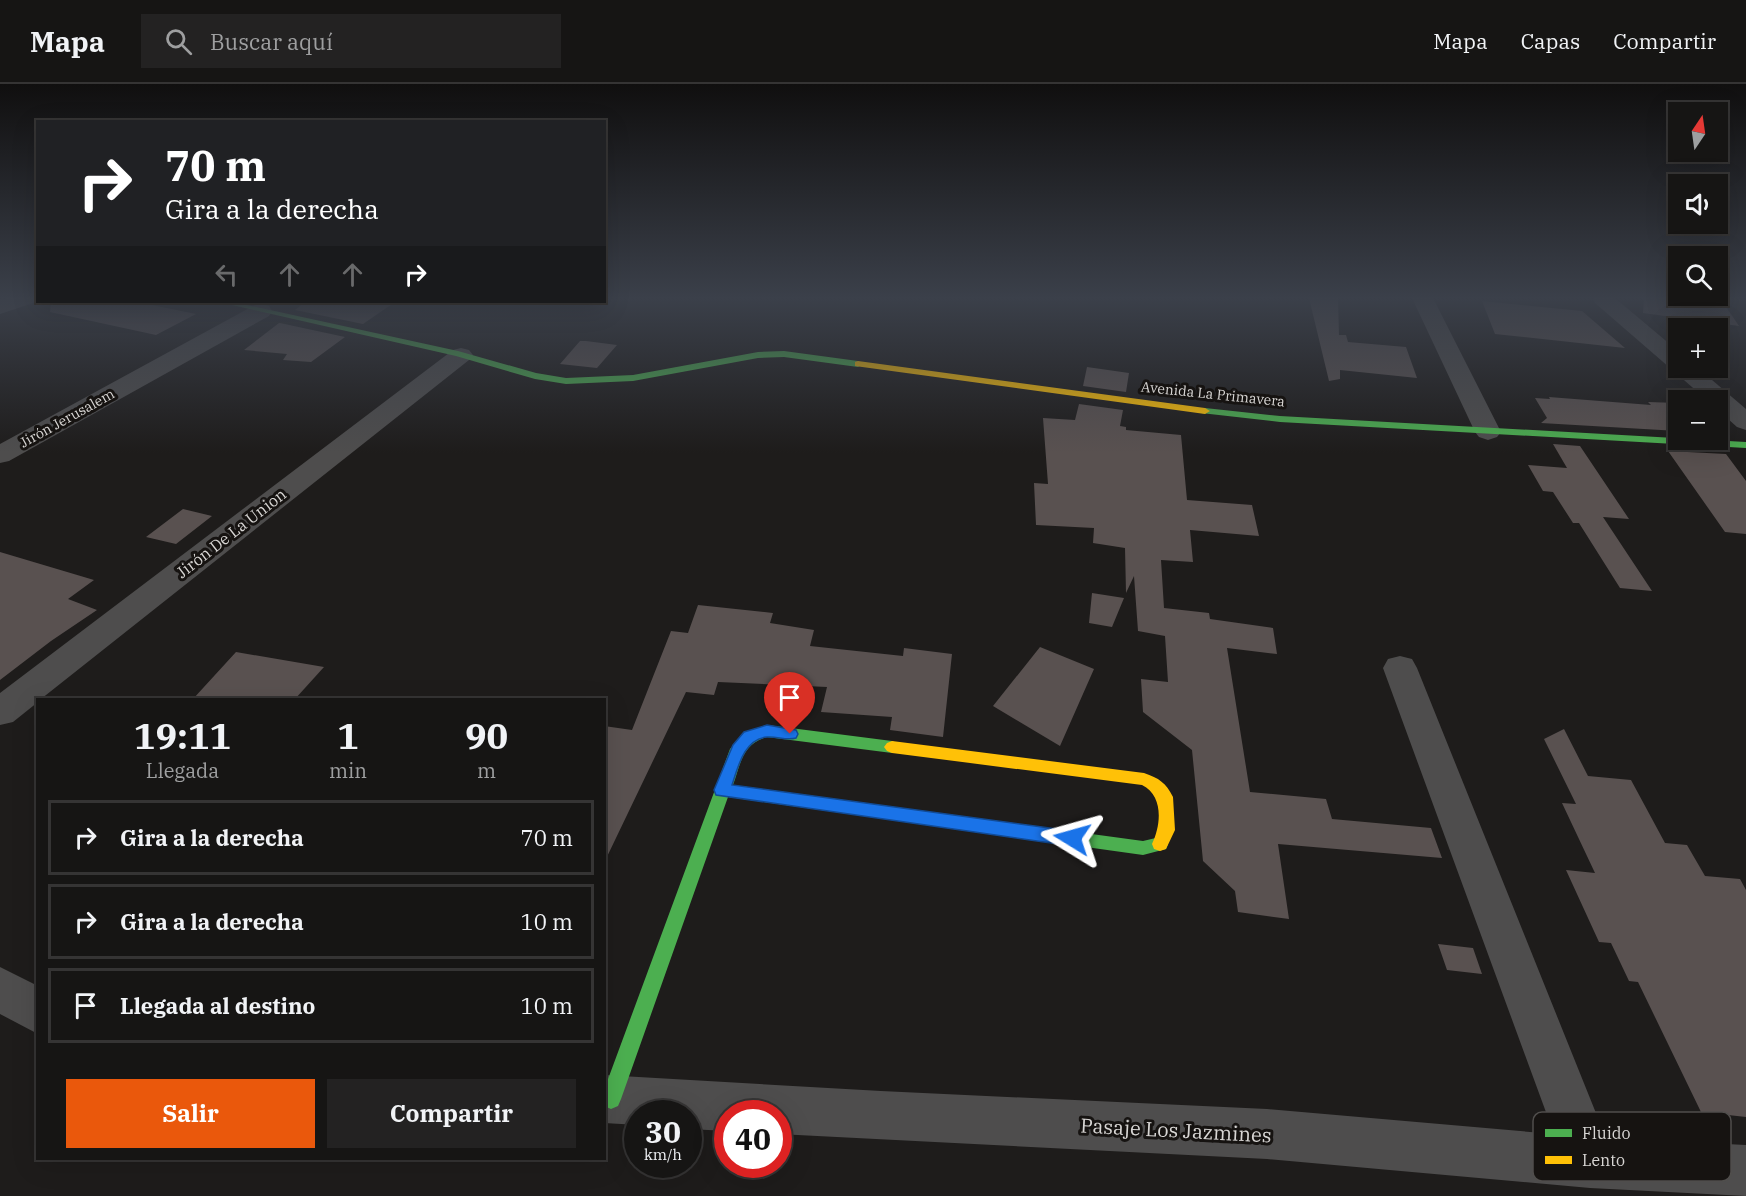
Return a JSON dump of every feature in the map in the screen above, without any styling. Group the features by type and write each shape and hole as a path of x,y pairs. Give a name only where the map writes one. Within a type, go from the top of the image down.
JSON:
{"street":[{"name":"Jirón Jerusalem","path":"0,455 189,350"},
{"name":"Avenida La Primavera","path":"438,350 542,380 581,382 620,380 750,354 784,354 1173,408 1280,419 1746,445"},
{"path":"1448,350 1488,432"},
{"name":"Jirón De La Union","path":"0,712 461,355"},
{"path":"1695,378 1746,422"},
{"path":"1400,668 1570,1112"},
{"path":"608,1099 722,790 738,749 749,736 767,731 1144,779 1157,785 1165,797 1167,830 1160,845 1143,848 722,790"},
{"path":"0,989 36,1011"},
{"name":"Pasaje Los Jazmines","path":"608,1099 881,1116 1267,1134 1533,1158"}],"building":[{"path":"244,350 327,350 311,362 283,360 287,354"},
{"path":"572,350 613,350 597,368 560,364"},
{"path":"1322,350 1407,350 1417,378 1340,370 1340,379 1329,381"},
{"path":"1087,367 1129,373 1126,392 1083,386"},
{"path":"1549,397 1651,405 1648,402 1668,403 1668,430 1541,423 1547,418 1535,398 1550,399"},
{"path":"1079,404 1123,410 1120,426 1126,427 1126,430 1181,435 1187,500 1252,505 1259,536 1190,530 1193,562 1161,560 1164,608 1209,613 1210,619 1273,628 1277,654 1227,648 1250,792 1326,799 1332,819 1431,828 1442,858 1278,844 1289,919 1238,912 1235,891 1203,861 1192,750 1143,712 1141,679 1168,682 1165,636 1138,631 1134,576 1126,593 1125,548 1093,543 1094,528 1036,525 1034,483 1048,484 1043,418 1075,420"},
{"path":"1553,444 1580,446 1629,519 1603,517 1652,591 1620,588 1579,523 1573,523 1553,492 1543,491 1528,465 1567,468"},
{"path":"1668,451 1726,454 1746,481 1746,534 1725,532"},
{"path":"183,509 212,516 176,544 146,537"},
{"path":"0,552 94,580 68,599 97,610 0,680"},
{"path":"1092,593 1124,598 1112,627 1089,623"},
{"path":"698,605 773,613 770,623 814,630 810,646 903,656 904,648 952,654 943,737 890,730 892,717 821,712 827,687 718,682 714,695 686,692 606,859 606,726 632,730 671,631 688,633"},
{"path":"1040,647 1094,669 1060,746 993,706"},
{"path":"236,652 324,667 296,698 194,698"},
{"path":"1564,729 1588,776 1631,780 1665,843 1687,845 1705,876 1740,879 1746,890 1746,1117 1731,1115 1731,1112 1701,1112 1638,982 1629,981 1611,943 1599,942 1566,870 1595,873 1562,803 1576,804 1544,739"},
{"path":"1438,944 1473,948 1482,974 1447,970"}],"traffic: fast":[{"path":"439,350 535,376 566,381 633,378 758,355 784,354 858,364"},
{"path":"1205,411 1280,419 1746,445"},
{"path":"611,1099 738,749 749,736 767,731 892,747"},
{"path":"722,790 1143,848 1160,844"}],"traffic: slow":[{"path":"858,364 1205,411"},
{"path":"892,747 1144,779 1157,785 1165,797 1167,830 1160,844"}],"route":[{"path":"790,734 767,731 749,736 738,749 722,790 1072,838"}]}
